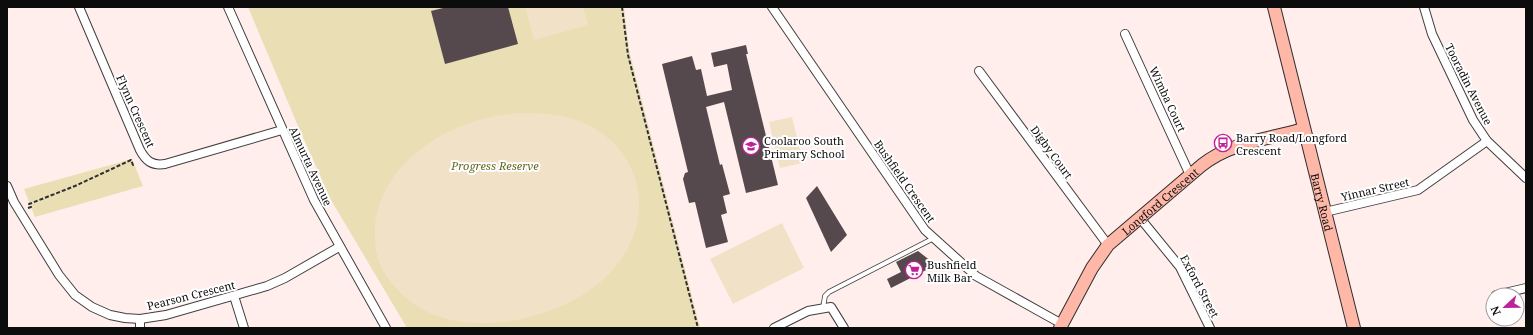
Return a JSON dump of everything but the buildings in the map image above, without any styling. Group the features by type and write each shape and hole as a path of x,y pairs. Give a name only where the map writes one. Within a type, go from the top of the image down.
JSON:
{"main road":[{"name":"Barry Road","path":"1274,7 1354,328"},
{"name":"Longford Crescent","path":"1061,326 1092,268 1108,246 1190,174 1210,159 1224,151 1304,130"}],"street":[{"name":"Flynn Crescent","path":"79,7 140,150 144,157 151,163 157,165 165,164 282,130"},
{"name":"Almurta Avenue","path":"228,7 317,206 386,328"},
{"name":"Bushfield Crescent","path":"772,7 925,230 976,276 1061,326"},
{"name":"Tooradin Avenue","path":"1424,7 1430,30 1473,120 1487,141 1526,178"},
{"name":"Wimba Court","path":"1125,34 1190,174"},
{"name":"Digby Court","path":"979,71 1108,246"},
{"name":"Yinnar Street","path":"1325,212 1418,190 1487,141"},
{"name":"Pearson Crescent","path":"7,186 10,204 58,275 75,295 92,307 110,315 125,318 140,319 166,315 266,286 285,278 339,247"},
{"name":"Exford Street","path":"1140,218 1180,267 1210,328"},
{"path":"234,296 244,328"},
{"path":"774,328 808,311 831,307 844,328"},
{"path":"140,319 140,328"}],"lane":[{"path":"823,308 825,296 829,292 934,238"}],"path":[{"path":"622,7 628,55 698,328"},
{"path":"28,208 31,207 29,204 81,183 131,160 133,165 135,164"}],"green space":[{"name":"Progress Reserve","path":"248,7 624,7 629,50 700,328 407,328 331,200"},
{"path":"525,7 583,7 588,25 534,40"},
{"path":"520,113 537,113 570,118 586,124 616,145 626,159 634,175 638,191 639,209 636,226 630,244 619,263 603,279 585,293 565,304 543,313 521,319 477,323 443,318 433,314 413,303 404,296 390,281 379,262 375,230 378,209 385,190 396,173 410,158 444,134 464,125 483,119"},
{"path":"792,117 803,163 780,168 769,122"},
{"path":"132,159 143,186 35,217 24,189"},
{"path":"782,223 804,268 733,304 710,259"}],"place":[{"name":"Barry Road/Longford Crescent","path":"1223,143"},
{"name":"Coolaroo South Primary School","path":"751,146"},
{"name":"Bushfield Milk Bar","path":"914,270"}]}
